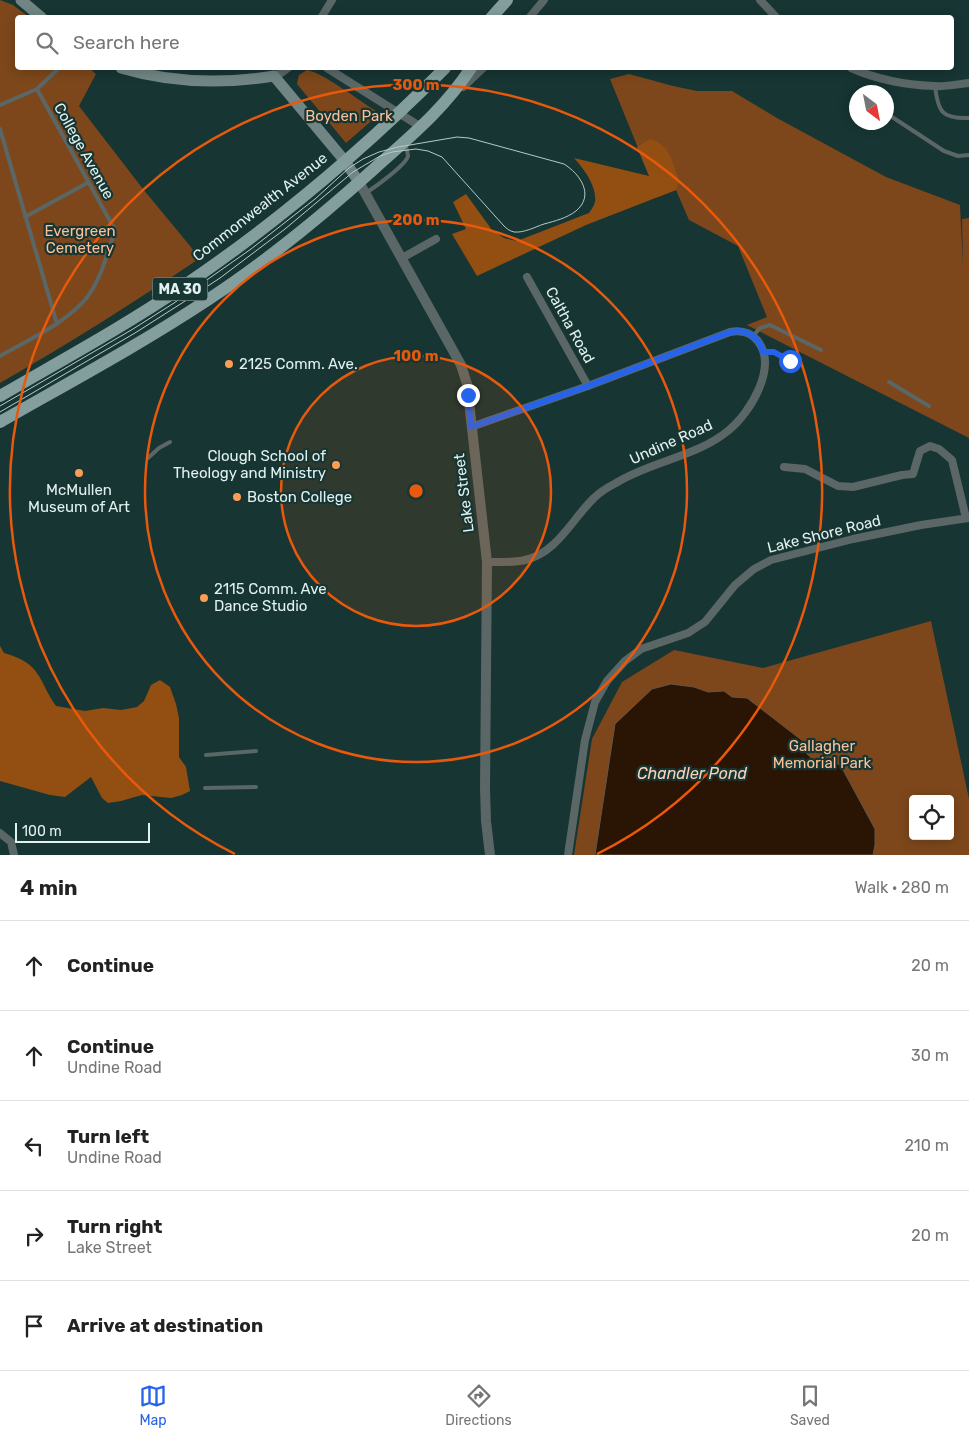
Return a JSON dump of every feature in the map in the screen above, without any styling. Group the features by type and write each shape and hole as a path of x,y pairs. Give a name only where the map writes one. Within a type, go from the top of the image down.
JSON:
{"main road":[{"path":"21,0 38,15"},
{"path":"494,15 507,0"},
{"path":"505,15 514,0"},
{"path":"128,70 162,78 205,81 274,76"},
{"name":"Commonwealth Avenue","path":"0,396 100,339 184,286 266,226 318,184 399,113 443,70"},
{"name":"MA 30","path":"0,422 153,334 209,299 363,187 405,141 440,109 470,70"},
{"name":"Lake Street","path":"274,76 344,160 363,187"}],"street":[{"path":"323,15 332,0"},
{"path":"531,15 544,0"},
{"path":"760,0 774,15"},
{"path":"274,76 285,70"},
{"path":"330,70 421,127"},
{"path":"440,109 481,70"},
{"path":"857,70 909,84 936,86 969,83"},
{"name":"Lake Street","path":"363,187 461,365 467,384 487,562 485,788 490,855"},
{"path":"402,258 436,239"},
{"name":"Caltha Road","path":"527,277 588,386"},
{"path":"471,427 588,386 730,332 744,332 753,336 760,344 763,352"},
{"name":"Undine Road","path":"487,562 517,562 536,556 552,545 594,498 607,488 644,469 707,444 724,434 743,416 755,397 764,372 763,352"},
{"path":"784,467 805,469 838,486 853,488 902,475 913,474 920,451 930,446 939,449 952,460 968,518"},
{"name":"Lake Shore Road","path":"568,855 585,740 595,702 607,680 625,661 641,649 688,633 705,622 735,585 754,569 771,560 853,539 968,518"},
{"path":"0,833 10,842 14,855"}],"lane":[{"path":"0,105 37,89 58,70"},
{"path":"936,86 937,104 940,111 948,116 969,118"},
{"name":"College Avenue","path":"0,356 57,324 85,300 102,271 115,230 37,89"},
{"path":"894,118 944,151 958,156 969,155"},
{"path":"0,129 57,324"},
{"path":"25,217 89,182"},
{"path":"753,336 762,327 770,325 821,350"},
{"path":"763,352 774,352 790,361"},
{"path":"889,382 929,406"},
{"path":"148,458 159,448 170,442"},
{"path":"206,755 256,751"},
{"path":"205,788 256,788"}],"green space":[{"name":"Evergreen Cemetery","path":"0,0 13,5 26,15 15,15 15,70 91,70 96,74 79,106 143,189 200,258 151,291 0,383"},
{"name":"Boyden Park","path":"307,70 322,76 342,88 376,111 377,116 346,143 297,84 299,75"},
{"path":"629,74 697,91 732,91 777,118 886,177 960,205 963,267 962,219 969,218 969,438 747,325 767,317 738,246 689,220 676,190 658,197 610,79"},
{"name":"Gallagher Memorial Park","path":"931,621 969,799 969,855 574,855 592,739 622,682 674,650 763,668"}],"shaded area":[{"path":"650,139 662,145 670,155 679,180 676,190 586,225 477,276 452,234 466,229 453,202 466,194 492,230 504,238 517,241 589,213 595,202 594,190 586,173 574,158 649,176 637,147"},
{"path":"0,646 4,653 16,657 32,667 56,706 85,711 103,708 121,710 137,707 144,701 151,685 160,680 170,687 179,718 179,757 186,767 190,791 171,798 142,795 108,803 102,798 91,777 65,797 50,795 0,781"}],"water":[{"name":"Chandler Pond","path":"671,684 694,687 708,692 724,691 732,697 747,698 804,742 807,754 816,762 824,764 836,762 842,768 875,829 873,855 595,855 615,724 652,689"}],"tram line":[{"path":"0,406 174,303 251,249 315,199 349,168 379,152 457,137 469,138 564,164 575,173 583,185 584,198 582,205 576,211 561,219 529,230 514,232 504,226 442,157 428,151 416,149 392,152 380,156 353,172 285,229 220,278 135,333 0,412"}],"place":[{"name":"2125 Comm. Ave.","path":"229,364"},
{"name":"Clough School of Theology and Ministry","path":"336,465"},
{"name":"McMullen Museum of Art","path":"79,473"},
{"name":"Boston College","path":"237,497"},
{"name":"2115 Comm. Ave Dance Studio","path":"204,598"}],"route":[{"path":"468,395 471,427 737,331 750,334 757,339 763,352 768,350 774,352 790,361"}]}
